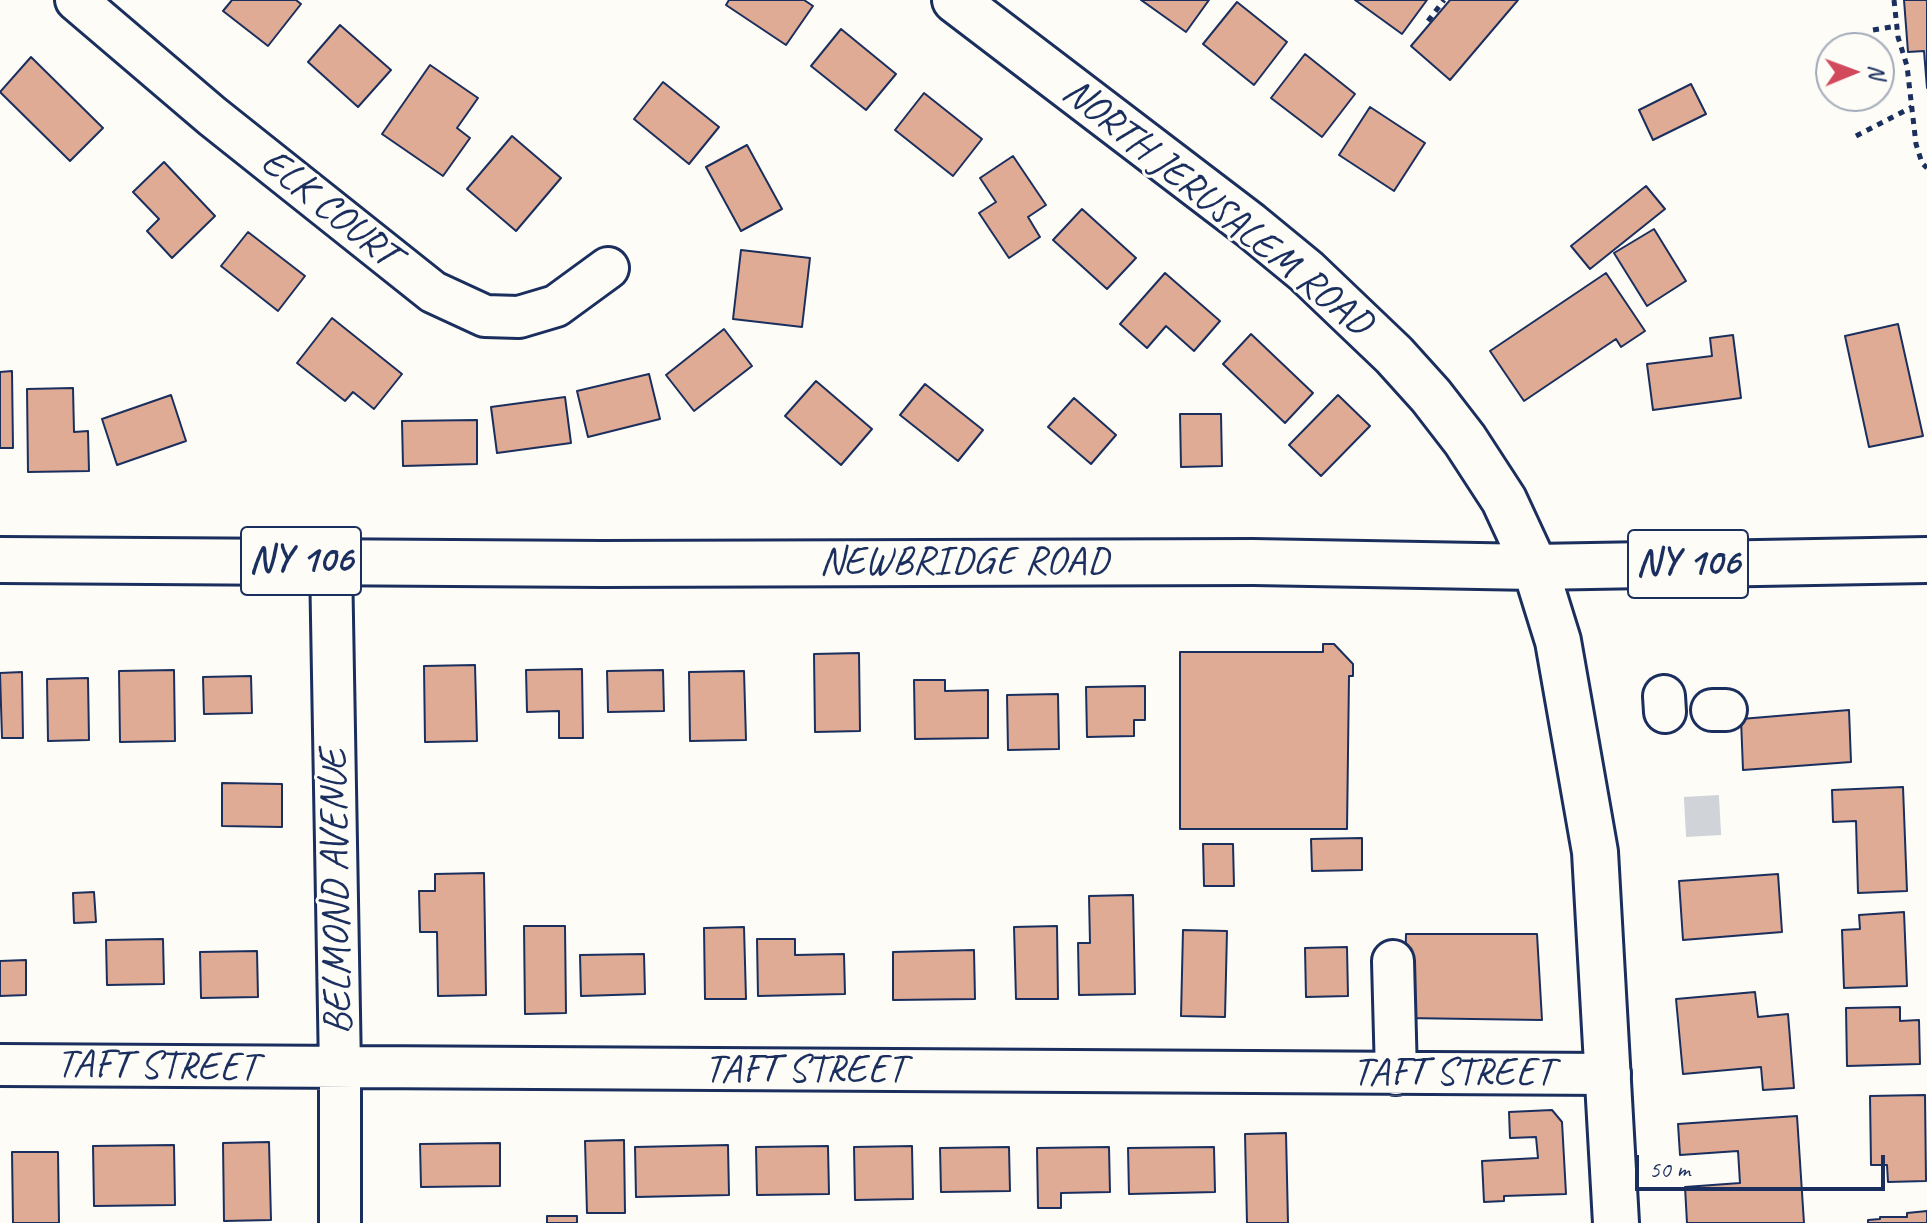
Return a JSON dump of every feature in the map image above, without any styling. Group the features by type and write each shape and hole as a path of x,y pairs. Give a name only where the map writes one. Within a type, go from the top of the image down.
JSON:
{"main road":[{"name":"NORTH JERUSALEM ROAD","path":"955,0 1306,271 1414,376 1465,440 1504,500 1535,567 1558,641 1595,852 1610,1074 1616,1223"},
{"name":"NEWBRIDGE ROAD","path":"0,560 602,564 1253,562 1535,567 1927,560"}],"street":[{"name":"ELK COURT","path":"76,0 212,116 433,292 485,316 519,317 556,306 608,268"},
{"name":"BELMOND AVENUE","path":"331,562 340,1223"},
{"path":"1393,961 1396,1074"},
{"name":"TAFT STREET","path":"0,1065 1610,1074"}],"path":[{"path":"1428,21 1444,0"},
{"path":"1894,0 1906,58 1918,154 1927,168"},
{"path":"1873,30 1897,26"},
{"path":"1856,136 1912,107"}],"building":[{"path":"232,0 296,0 301,4 268,46 223,11"},
{"path":"729,0 804,0 813,6 786,45 726,5"},
{"path":"1141,0 1209,0 1186,32"},
{"path":"1355,0 1427,0 1402,34"},
{"path":"1450,0 1518,0 1450,80 1411,46"},
{"path":"1904,0 1927,0 1927,88 1924,51 1908,52"},
{"path":"1237,2 1287,42 1254,85 1203,44"},
{"path":"340,25 391,70 358,107 308,62"},
{"path":"841,29 896,74 866,110 811,66"},
{"path":"1305,54 1355,94 1322,137 1271,98"},
{"path":"31,57 103,128 70,161 0,92"},
{"path":"430,65 478,98 457,128 470,138 443,176 382,134"},
{"path":"663,82 719,127 689,164 634,119"},
{"path":"1691,84 1706,114 1653,140 1639,110"},
{"path":"924,93 982,139 953,176 895,130"},
{"path":"1370,107 1425,143 1394,191 1339,155"},
{"path":"512,136 561,178 516,231 467,189"},
{"path":"747,145 782,209 741,231 706,167"},
{"path":"1013,156 1046,205 1028,217 1040,237 1009,258 979,213 996,202 980,178"},
{"path":"164,162 215,216 172,258 147,231 159,219 133,192"},
{"path":"1646,186 1665,209 1590,269 1571,246"},
{"path":"1082,209 1136,258 1107,289 1053,240"},
{"path":"1654,229 1686,281 1647,306 1614,253"},
{"path":"248,232 305,276 278,311 221,266"},
{"path":"741,250 810,258 802,327 733,319"},
{"path":"1165,273 1220,321 1194,351 1166,326 1147,348 1120,324"},
{"path":"1606,273 1645,331 1621,347 1616,339 1524,401 1490,351"},
{"path":"332,318 402,374 374,409 353,392 345,401 297,363"},
{"path":"1898,324 1923,436 1869,447 1845,336"},
{"path":"724,329 752,366 694,411 666,375"},
{"path":"1251,334 1313,393 1285,423 1223,364"},
{"path":"1733,335 1741,398 1653,410 1647,364 1712,356 1710,338"},
{"path":"12,371 13,448 0,448 0,372"},
{"path":"649,374 660,419 588,437 577,391"},
{"path":"816,381 872,429 841,465 785,416"},
{"path":"925,384 983,430 958,461 900,415"},
{"path":"73,388 74,432 88,431 89,471 28,472 27,389"},
{"path":"171,395 186,441 117,465 102,419"},
{"path":"1338,395 1370,426 1321,476 1289,445"},
{"path":"565,397 571,443 497,453 491,407"},
{"path":"1074,398 1116,435 1091,464 1048,427"},
{"path":"1180,414 1221,414 1222,466 1181,467"},
{"path":"477,420 477,464 403,466 402,421"},
{"path":"1323,644 1334,644 1353,664 1353,676 1349,676 1347,829 1180,829 1180,652 1323,652"},
{"path":"859,653 860,731 815,732 814,654"},
{"path":"475,665 477,741 425,742 424,666"},
{"path":"582,669 583,738 559,738 559,711 527,712 526,670"},
{"path":"174,670 175,741 120,742 119,671"},
{"path":"663,670 664,711 608,712 607,671"},
{"path":"744,671 746,740 690,741 689,672"},
{"path":"22,672 23,738 2,738 0,673"},
{"path":"251,676 252,713 204,714 203,677"},
{"path":"88,678 89,740 48,741 47,679"},
{"path":"914,680 945,680 945,691 988,690 988,738 915,739"},
{"path":"1145,686 1145,720 1134,720 1134,736 1087,737 1086,687"},
{"path":"1058,694 1059,749 1008,750 1007,695"},
{"path":"1849,710 1851,762 1743,770 1741,719"},
{"path":"222,783 282,784 282,827 222,826"},
{"path":"1903,787 1907,891 1858,893 1856,821 1833,822 1832,790"},
{"path":"1362,838 1362,870 1312,871 1311,839"},
{"path":"1203,844 1233,844 1234,886 1204,886"},
{"path":"484,873 486,995 438,996 437,932 420,932 419,891 435,891 435,874"},
{"path":"1778,874 1782,932 1683,940 1679,881"},
{"path":"94,892 96,922 74,923 73,893"},
{"path":"1133,895 1135,994 1079,995 1078,943 1090,943 1089,896"},
{"path":"1904,912 1907,986 1844,988 1842,930 1860,929 1859,915"},
{"path":"524,926 565,926 566,1013 525,1014"},
{"path":"1057,926 1058,999 1016,999 1014,927"},
{"path":"744,927 746,999 705,999 704,928"},
{"path":"1183,930 1227,931 1225,1017 1181,1016"},
{"path":"1406,934 1537,934 1542,1020 1404,1018"},
{"path":"163,939 164,984 107,985 106,940"},
{"path":"757,939 795,939 795,955 844,954 845,994 758,996"},
{"path":"1347,947 1348,996 1306,997 1305,948"},
{"path":"974,950 975,999 893,1000 893,952"},
{"path":"257,951 258,997 201,998 200,952"},
{"path":"644,954 645,994 581,996 580,955"},
{"path":"26,960 26,995 0,996 0,961"},
{"path":"1755,992 1758,1017 1788,1014 1794,1088 1763,1090 1761,1067 1683,1074 1676,999"},
{"path":"1900,1007 1900,1021 1919,1020 1920,1064 1847,1066 1846,1008"},
{"path":"1925,1095 1926,1181 1888,1182 1887,1165 1871,1165 1870,1096"},
{"path":"1552,1110 1562,1122 1566,1194 1504,1196 1504,1201 1484,1202 1482,1161 1538,1158 1536,1137 1510,1138 1509,1112"},
{"path":"1797,1116 1804,1223 1687,1223 1685,1187 1740,1183 1738,1151 1680,1155 1678,1124"},
{"path":"1286,1133 1288,1223 1247,1223 1245,1134"},
{"path":"624,1140 625,1213 587,1213 585,1141"},
{"path":"269,1142 271,1220 224,1221 223,1143"},
{"path":"500,1143 500,1186 421,1187 420,1144"},
{"path":"174,1145 175,1205 94,1206 93,1146"},
{"path":"728,1145 729,1195 636,1197 635,1147"},
{"path":"828,1146 829,1194 757,1195 756,1147"},
{"path":"912,1146 913,1199 855,1200 854,1147"},
{"path":"1009,1147 1010,1191 941,1192 940,1148"},
{"path":"1109,1147 1110,1192 1061,1193 1061,1208 1038,1208 1037,1148"},
{"path":"1214,1147 1215,1192 1129,1194 1128,1148"},
{"path":"12,1152 58,1152 59,1223 13,1223"},
{"path":"1927,1211 1927,1223 1868,1223 1868,1220 1880,1217 1907,1217 1907,1213"},
{"path":"547,1216 577,1216 577,1223 547,1223"}],"tunnel":[{"path":"1685,817 1720,815"}]}
